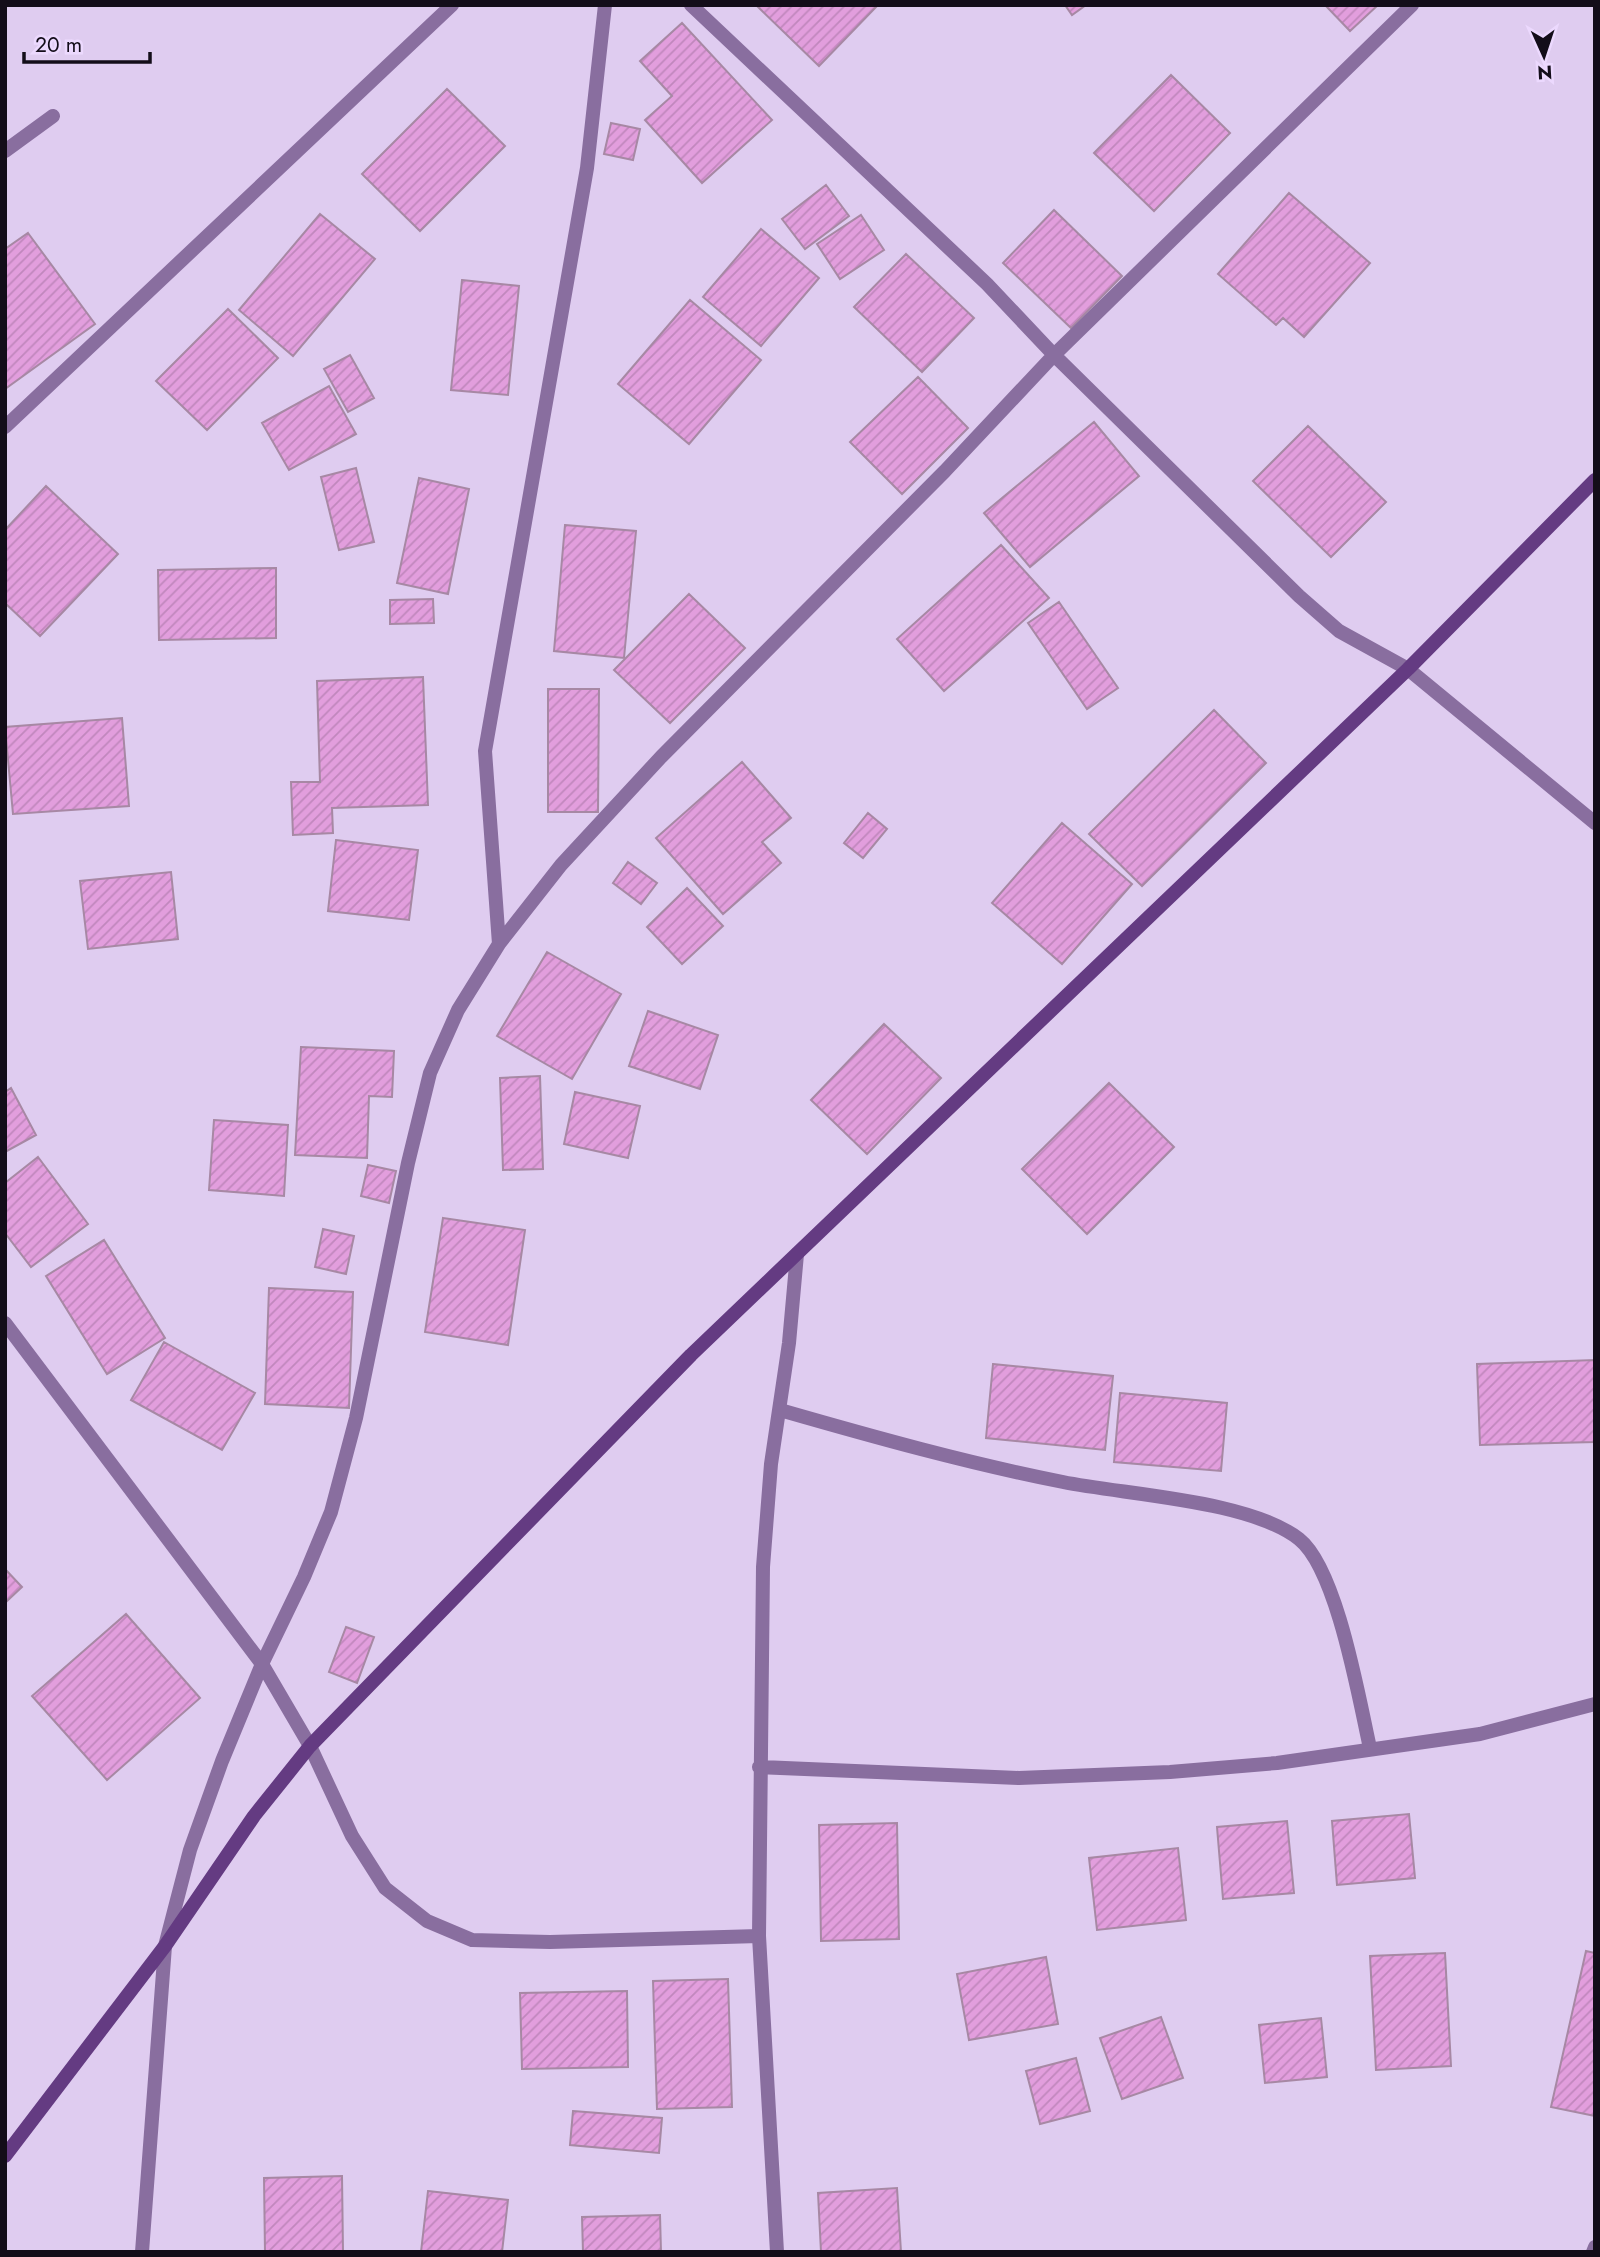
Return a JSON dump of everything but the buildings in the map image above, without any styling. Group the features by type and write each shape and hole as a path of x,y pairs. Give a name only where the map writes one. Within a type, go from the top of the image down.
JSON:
{"main road":[{"path":"5,2156 165,1946 254,1816 310,1746 691,1355 1408,669 1595,480"}],"street":[{"path":"5,427 452,5"},
{"path":"499,944 485,751 587,168 605,5"},
{"path":"691,5 987,284 1054,355 1309,605 1339,631 1408,669 1595,823"},
{"path":"142,2252 165,1946 190,1850 222,1761 262,1664 304,1577 331,1512 356,1418 408,1163 430,1073 458,1010 499,944 561,865 661,757 803,617 1054,355 1412,5"},
{"path":"5,151 53,116"},
{"path":"777,2252 759,1936 763,1567 771,1464 780,1410 797,1254"},
{"path":"5,1323 262,1664 310,1746 352,1836 385,1888 427,1921 472,1940 550,1942 759,1936"},
{"path":"780,1410 977,1464 1066,1483 1217,1507 1264,1520 1300,1540 1323,1572 1343,1631 1370,1748"},
{"path":"759,1768 1019,1778 1170,1772 1277,1763 1480,1734 1595,1704"},
{"path":"1593,2252 1595,2247"}]}
